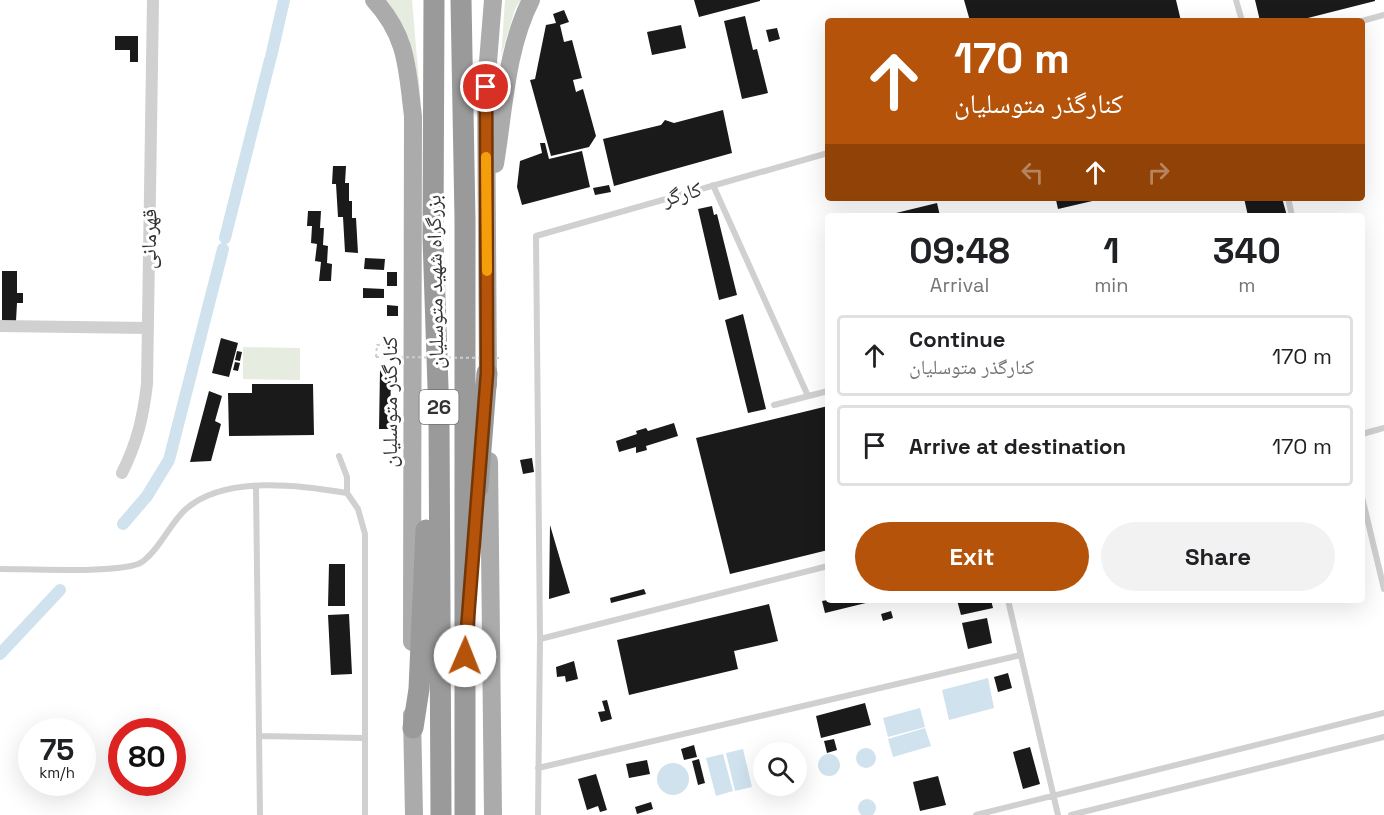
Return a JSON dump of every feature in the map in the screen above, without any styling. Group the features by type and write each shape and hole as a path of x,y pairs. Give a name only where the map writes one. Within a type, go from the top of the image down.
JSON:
{"highway":[{"name":"بزرگراه شهید متوسلیان","path":"434,0 433,227 439,417 441,815"},
{"name":"بزرگراه شهید متوسلیان","path":"461,0 465,219 465,815"},
{"path":"465,635 494,365"},
{"path":"412,728 418,689 427,495 439,417"}],"main road":[{"name":"کنارگذر متوسلیان","path":"374,0 394,23 405,50 413,116 412,728 414,815"},
{"path":"493,0 486,87 486,216 494,365 493,815"},
{"path":"486,216 512,55 521,20 531,0"}],"street":[{"name":"قهرمانی","path":"122,473 136,447 143,422 148,328 153,0"},
{"path":"0,326 148,328"}],"lane":[{"path":"1236,0 1241,18"},
{"path":"1365,20 1384,15"},
{"name":"کارگر","path":"540,639 536,236 825,154"},
{"path":"713,186 808,396"},
{"path":"774,405 825,392"},
{"path":"1365,433 1384,428"},
{"path":"339,456 347,477 347,493 358,509 365,534 363,738 365,815"},
{"path":"0,569 121,568 141,562 186,509 210,494 235,487 316,488 347,493"},
{"path":"256,487 261,736 260,815"},
{"path":"1365,509 1384,588"},
{"path":"537,815 540,639 825,567"},
{"path":"1009,603 1058,815"},
{"path":"538,768 1021,655"},
{"path":"976,815 1384,713"},
{"path":"261,736 363,738"},
{"path":"1071,815 1384,737"}],"path":[{"path":"413,342 377,345 376,357 494,365"}],"shaded area":[{"path":"383,0 412,0 421,105 414,57 403,26"},
{"path":"505,0 521,0 515,9 501,57"},
{"path":"243,347 300,348 300,380 243,379"}],"water":[{"path":"988,678 994,708 949,720 942,690"},
{"path":"920,708 925,727 888,737 883,718"},
{"path":"925,728 931,746 893,757 888,739"},
{"path":"862,748 870,748 876,754 876,762 870,768 862,768 856,762 856,754"},
{"path":"743,749 752,787 735,791 726,753"},
{"path":"723,754 733,791 716,796 706,758"},
{"path":"829,754 837,757 840,765 837,773 829,776 821,773 818,765 821,757"},
{"path":"673,763 684,768 689,779 684,790 673,795 662,790 657,779 662,768"},
{"path":"863,799 871,799 876,804 876,812 872,816 862,816 858,812 858,804"}],"building":[{"path":"694,0 760,0 760,1 699,17"},
{"path":"964,0 1176,0 1180,18 969,18"},
{"path":"1255,0 1375,0 1308,18 1259,18"},
{"path":"564,10 569,22 560,25 564,42 572,40 582,78 573,80 576,92 583,89 596,136 589,147 551,156 530,80 535,79 546,25 556,23 553,14"},
{"path":"745,16 753,50 757,49 768,93 742,99 724,21"},
{"path":"681,25 686,48 652,55 647,32"},
{"path":"777,28 780,39 769,42 766,30"},
{"path":"115,36 138,36 138,62 130,62 130,50 115,50"},
{"path":"723,110 732,153 614,186 603,139 661,125 665,120 674,123"},
{"path":"540,143 545,143 549,159 582,151 590,187 522,205 517,187 520,161 542,153"},
{"path":"333,166 346,166 345,183 349,183 352,218 356,218 358,253 345,252 343,217 338,217 336,184 332,184"},
{"path":"609,185 611,192 595,195 593,188"},
{"path":"1056,201 1092,201 1058,209"},
{"path":"1245,201 1283,201 1286,213 1247,213"},
{"path":"937,203 939,213 896,213"},
{"path":"712,206 714,215 717,214 737,295 719,300 698,209"},
{"path":"308,211 321,211 320,228 324,228 323,245 328,246 327,263 332,264 331,281 319,281 321,262 315,261 317,244 311,243 312,226 307,226"},
{"path":"365,258 385,259 384,270 364,269"},
{"path":"2,271 17,271 17,293 23,293 23,303 17,303 16,321 2,321"},
{"path":"387,272 397,272 397,286 387,286"},
{"path":"363,288 384,289 384,298 363,298"},
{"path":"387,305 398,306 398,316 387,316"},
{"path":"743,314 766,409 748,413 725,320"},
{"path":"221,338 238,343 229,377 212,373"},
{"path":"237,351 242,352 240,361 235,360"},
{"path":"235,362 240,363 238,371 233,370"},
{"path":"380,370 391,370 390,429 379,429"},
{"path":"252,384 313,384 314,435 229,436 228,393 252,393"},
{"path":"209,391 222,396 215,421 221,424 211,461 190,462"},
{"path":"825,407 825,551 730,574 696,438"},
{"path":"674,423 678,436 646,446 647,450 636,453 636,447 619,452 616,441 637,434 636,431 646,428 648,431"},
{"path":"532,458 534,472 523,474 520,460"},
{"path":"550,525 570,593 549,599"},
{"path":"329,564 345,564 345,606 328,606"},
{"path":"644,589 646,594 611,603 610,598"},
{"path":"825,600 825,603 866,603 825,613 822,601"},
{"path":"958,603 992,603 993,608 961,615"},
{"path":"769,604 778,641 734,651 738,669 629,695 617,640"},
{"path":"891,611 893,618 883,621 881,614"},
{"path":"349,614 352,674 331,675 328,615"},
{"path":"987,618 992,643 968,649 962,623"},
{"path":"574,661 578,679 566,682 565,676 557,677 556,667"},
{"path":"1008,673 1012,688 998,692 994,677"},
{"path":"607,700 612,719 601,722 598,712 605,711 602,701"},
{"path":"865,703 871,725 821,738 816,716"},
{"path":"834,739 837,750 827,753 824,741"},
{"path":"694,745 697,757 684,760 681,749"},
{"path":"1030,747 1040,784 1023,789 1013,752"},
{"path":"699,759 705,783 698,785 692,761"},
{"path":"647,760 650,774 629,778 626,764"},
{"path":"596,774 607,810 600,812 598,806 587,810 578,779"},
{"path":"938,776 946,805 920,811 913,782"},
{"path":"651,802 653,809 637,814 635,807"}],"waterway":[{"path":"271,57 284,0"},
{"path":"225,238 270,60"},
{"path":"123,524 147,496 169,460 223,249"},
{"path":"0,654 60,590"}],"slow traffic":[{"path":"486,157 487,271"}],"route":[{"path":"465,656 487,373 486,87"}]}
